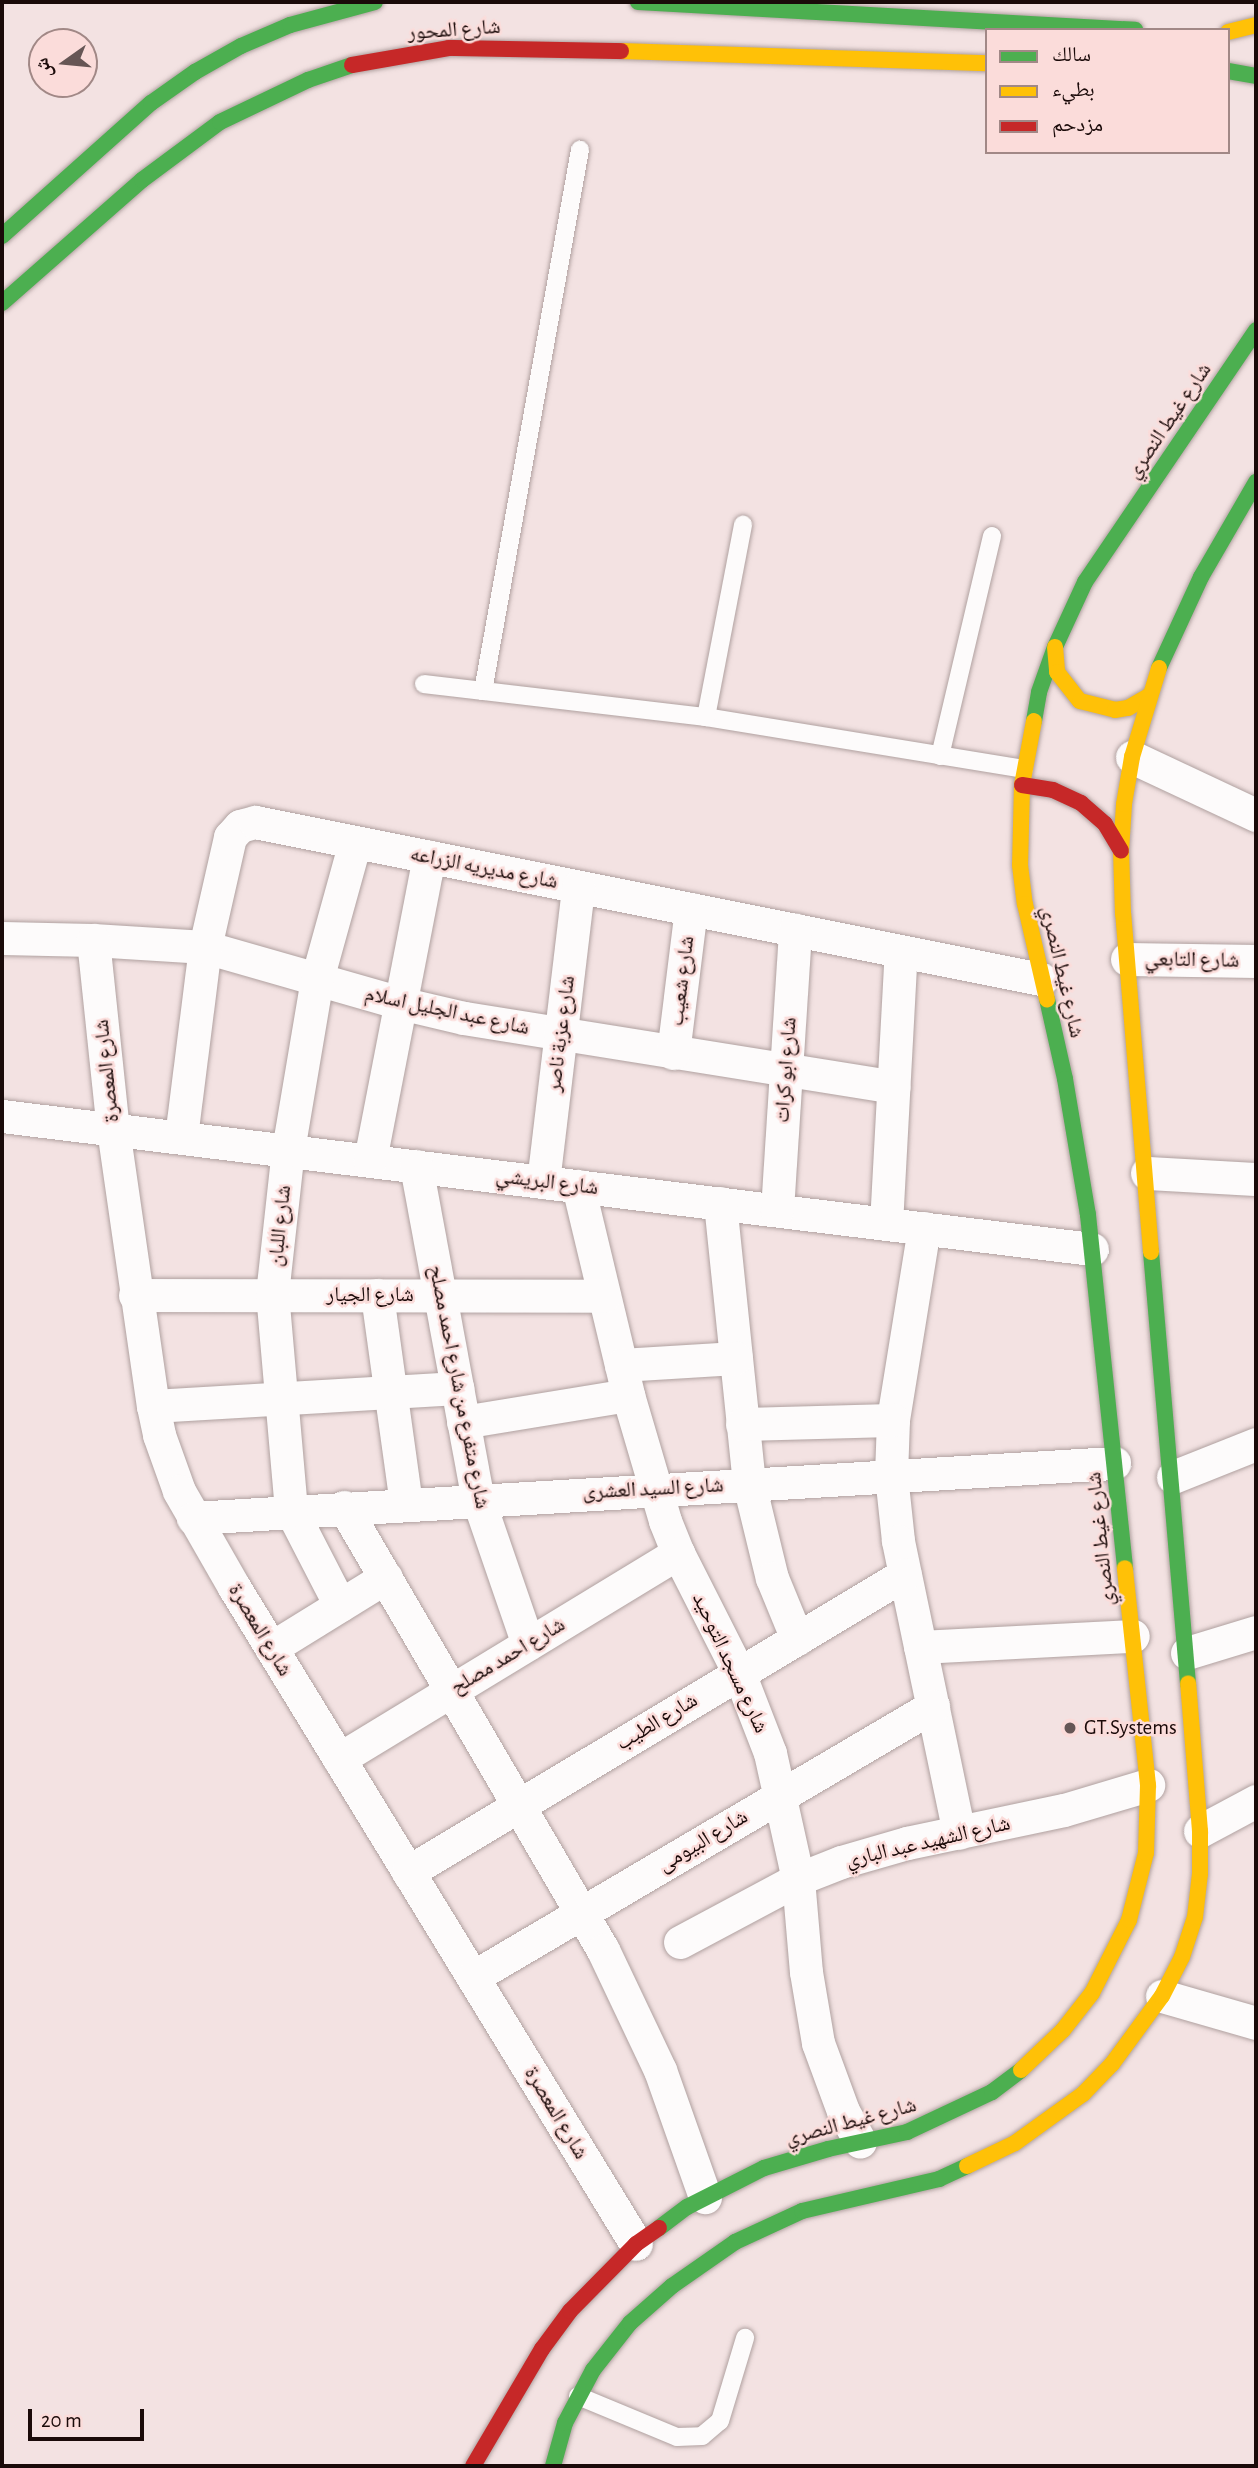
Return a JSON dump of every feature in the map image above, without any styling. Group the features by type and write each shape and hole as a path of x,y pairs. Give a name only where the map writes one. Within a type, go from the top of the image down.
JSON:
{"main road":[{"path":"2,236 151,103 195,72 241,46 290,24 375,2"},
{"path":"638,2 1100,28"},
{"path":"1230,32 1256,25"},
{"name":"شارع المحور","path":"2,303 152,172 220,122 296,85 354,65 437,50 498,47 985,63"},
{"path":"1230,71 1256,76"},
{"name":"شارع غيط النصري","path":"480,2462 542,2349 570,2311 636,2244 705,2197 775,2165 907,2132 992,2092 1030,2063 1063,2030 1092,1993 1129,1920 1146,1853 1148,1785 1092,1249 1074,1125 1027,917 1020,864 1023,777 1039,692 1055,647 1085,582 1256,331"},
{"path":"553,2466 565,2423 578,2396 610,2346 630,2323 672,2286 736,2242 802,2211 939,2179 1006,2148 1050,2120 1112,2064 1162,1996 1182,1957 1195,1917 1200,1874 1200,1831 1173,1478 1127,959 1121,851 1124,804 1132,757 1149,696 1181,615 1256,482"},
{"path":"1055,647 1057,672 1063,683 1080,701 1115,710 1128,708 1149,696"},
{"path":"1023,777 1081,803 1105,824 1121,851"}],"street":[{"path":"1132,757 1256,815"},
{"name":"شارع مديريه الزراعه","path":"181,1137 205,947 230,837 240,826 263,822 1041,979"},
{"name":"شارع اللبان","path":"340,1605 291,1510 272,1294 288,1150 317,979 355,842"},
{"path":"370,1160 429,857"},
{"name":"شارع عزبة ناصر","path":"543,1182 578,887"},
{"name":"شارع شعيب","path":"673,1053 691,909"},
{"name":"شارع ابو كرات","path":"777,1210 795,930"},
{"name":"شارع عبد الجليل اسلام","path":"2,938 205,947 400,1003 561,1035 893,1087"},
{"name":"شارع المعصرة","path":"93,940 113,1129 135,1295 153,1406 168,1463 192,1518 636,2244"},
{"path":"886,1224 901,951"},
{"name":"شارع التابعي","path":"1127,959 1256,961"},
{"name":"شارع البريشي","path":"2,1116 1092,1249"},
{"name":"شارع متفرع من شارع احمد مصلح","path":"416,1166 478,1499 528,1644"},
{"path":"1147,1173 1256,1179"},
{"name":"شارع مسجد التوحيد","path":"578,1186 624,1380 655,1489 678,1553 739,1673 770,1754 782,1795 799,1879 806,1972 818,2043 843,2111 860,2143"},
{"path":"720,1203 749,1484 772,1578 797,1639"},
{"path":"924,1228 893,1420 891,1475 898,1541 959,1833"},
{"name":"شارع الجيار","path":"135,1295 604,1296"},
{"path":"377,1295 406,1503"},
{"path":"463,1422 624,1380 736,1358"},
{"path":"153,1406 457,1388"},
{"path":"742,1424 893,1420"},
{"path":"1173,1478 1256,1444"},
{"name":"شارع السيد العشرى","path":"192,1518 406,1503 1114,1463"},
{"path":"344,1507 619,1980 647,2040 684,2132 705,2197"},
{"name":"شارع احمد مصلح","path":"339,1759 678,1553"},
{"name":"شارع الطيب","path":"408,1872 905,1574"},
{"path":"271,1648 386,1577"},
{"path":"1187,1653 1256,1632"},
{"path":"920,1647 1133,1636"},
{"name":"شارع البيومى","path":"473,1977 933,1706"},
{"name":"شارع الشهيد عبد الباري","path":"680,1942 799,1879 885,1849 1064,1810 1148,1785"},
{"path":"1200,1831 1256,1801"},
{"path":"1162,1996 1256,2023"}],"lane":[{"path":"483,691 580,150"},
{"path":"706,717 743,525"},
{"path":"940,755 992,536"},
{"path":"424,684 706,717 940,755 1023,777"},
{"path":"578,2396 677,2437 702,2436 720,2421 745,2338"}],"traffic: fast":[{"path":"2,236 151,103 195,72 241,46 290,25 375,2"},
{"path":"638,2 1100,28"},
{"path":"2,303 142,180 220,122 308,80 352,65"},
{"path":"1230,71 1256,76"},
{"path":"1034,721 1039,692 1055,647 1085,582 1256,330"},
{"path":"1159,668 1201,577 1256,482"},
{"path":"1047,999 1065,1079 1088,1215 1125,1568"},
{"path":"1151,1252 1188,1683"},
{"path":"659,2228 687,2207 764,2168 828,2149 907,2132 992,2092 1021,2070"},
{"path":"553,2466 565,2423 593,2370 630,2323 672,2286 735,2242 802,2211 939,2179 967,2166"}],"traffic: slow":[{"path":"1230,32 1256,25"},
{"path":"621,51 985,63"},
{"path":"1055,647 1057,672 1080,701 1115,710 1128,708 1149,696"},
{"path":"1151,1252 1123,914 1121,851 1124,804 1132,757 1159,668"},
{"path":"1034,721 1022,785 1020,865 1025,904 1047,999"},
{"path":"1021,2070 1063,2030 1092,1993 1129,1920 1146,1853 1148,1785 1125,1568"},
{"path":"967,2166 1015,2143 1083,2094 1112,2064 1162,1996 1182,1957 1195,1917 1200,1874 1200,1831 1188,1683"}],"traffic: jam":[{"path":"352,65 449,48 621,51"},
{"path":"1022,785 1053,790 1081,803 1105,824 1121,851"},
{"path":"473,2466 542,2349 570,2311 636,2244 659,2228"}],"place":[{"name":"GT.Systems","path":"1070,1728"}]}
